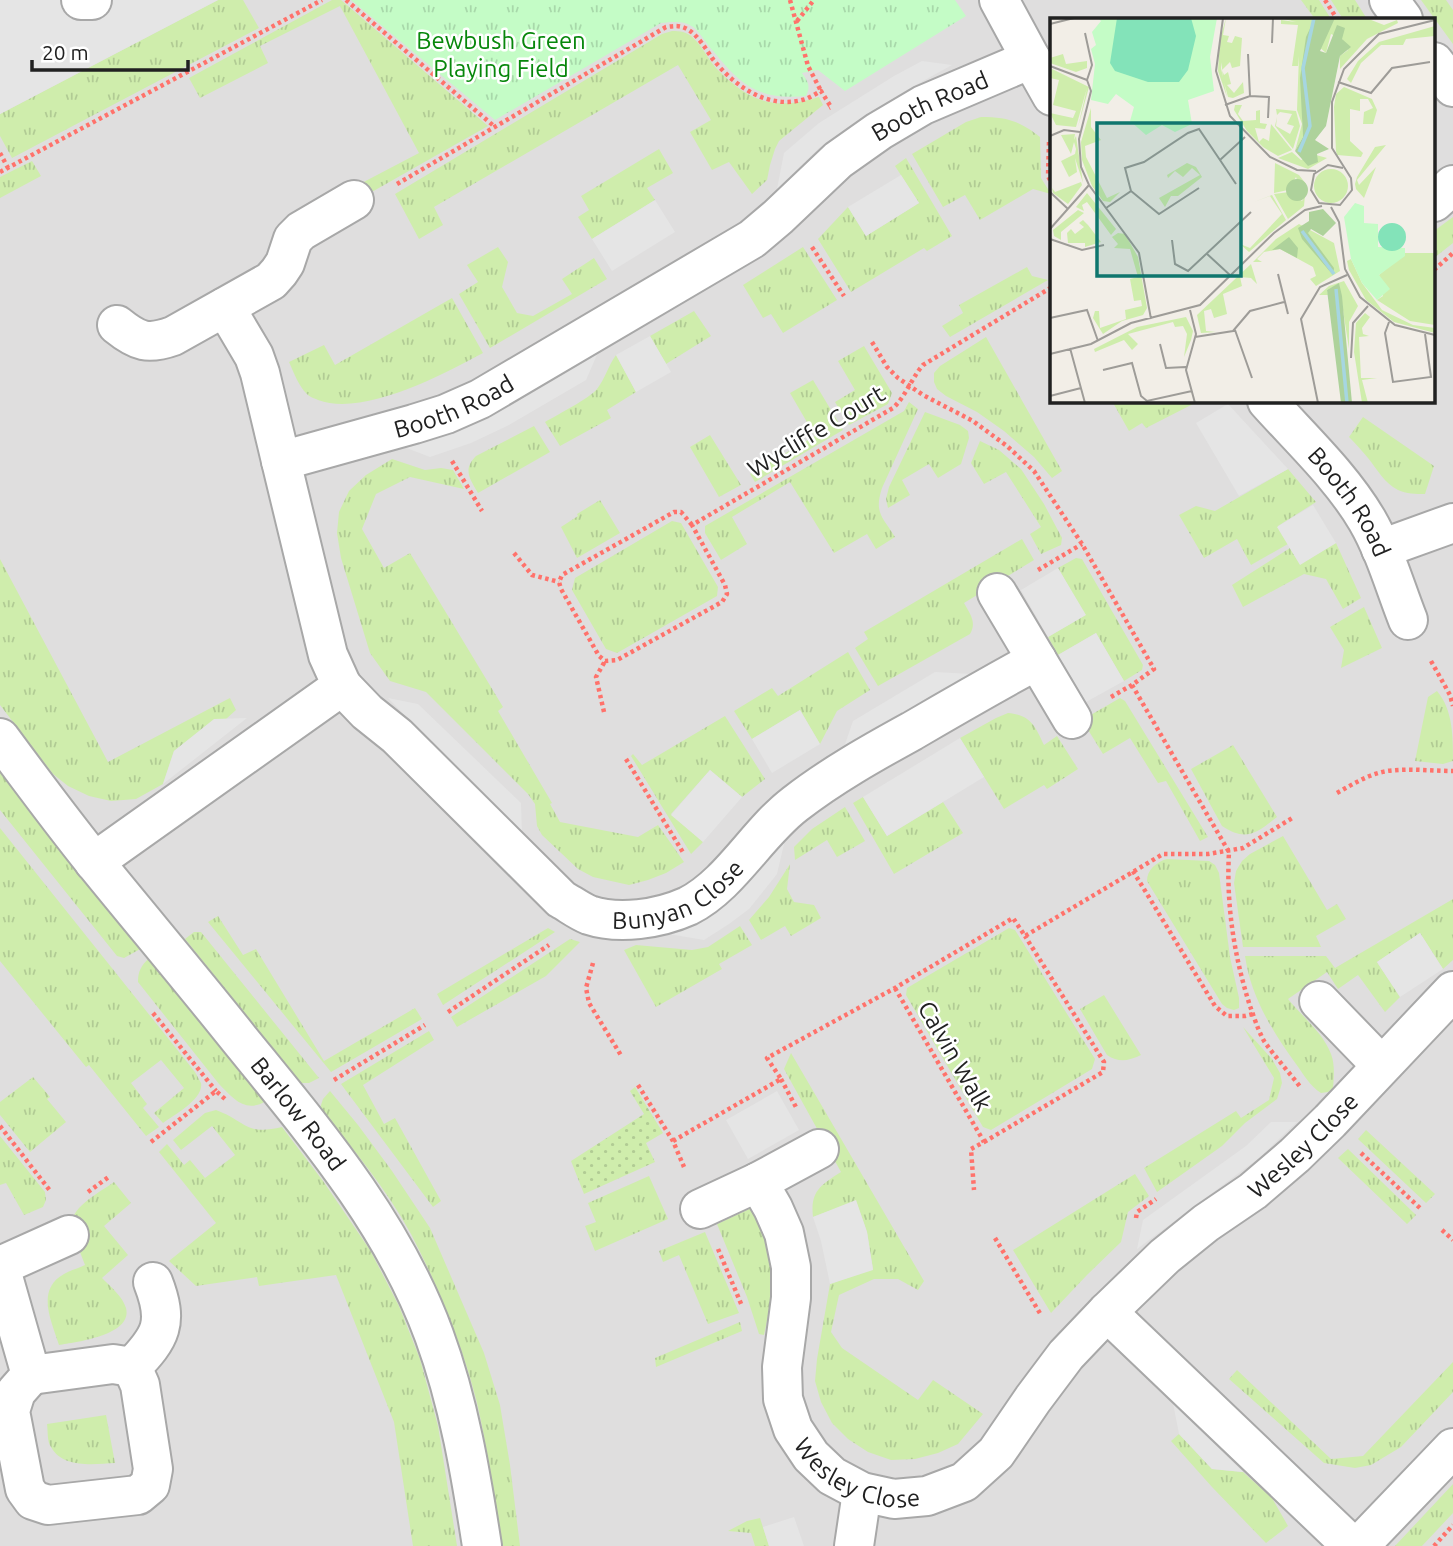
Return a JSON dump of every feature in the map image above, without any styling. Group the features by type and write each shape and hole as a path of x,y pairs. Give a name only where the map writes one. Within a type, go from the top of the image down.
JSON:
{"street":[{"path":"81,0 92,0"},
{"path":"999,0 1050,93"},
{"path":"1389,0 1402,18"},
{"name":"Booth Road","path":"281,461 414,425 480,398 752,239 838,160 878,131 923,105 1031,60"},
{"path":"1436,65 1453,87"},
{"path":"1436,200 1453,185"},
{"path":"117,325 131,336 145,341 158,341 173,336 271,281 285,263 293,239 301,231 354,200"},
{"path":"94,862 342,686 328,656 254,356 225,307"},
{"name":"Booth Road","path":"1268,402 1349,493 1368,521 1408,620"},
{"path":"1381,549 1451,523"},
{"path":"997,593 1072,719"},
{"name":"Bunyan Close","path":"342,686 367,712 397,736 561,899 598,917 632,919 661,915 688,905 714,888 786,810 814,789 1037,660"},
{"name":"Barlow Road","path":"0,738 94,862 295,1107 348,1176 368,1207 399,1259 437,1344 459,1415 482,1546"},
{"name":"Wesley Close","path":"758,1182 774,1208 784,1233 792,1267 792,1298 782,1367 783,1399 793,1429 810,1456 832,1476 862,1492 894,1499 926,1496 964,1482 996,1453 1066,1355 1107,1312 1164,1256 1253,1191 1295,1155 1453,991"},
{"path":"1319,1001 1381,1066"},
{"path":"701,1209 819,1149"},
{"path":"69,1235 0,1266 26,1359 10,1411 25,1489 33,1500 48,1505 138,1495 150,1485 153,1469 144,1409 140,1385 132,1367"},
{"path":"132,1367 159,1335 161,1315 153,1282"},
{"path":"1107,1312 1352,1546"},
{"path":"26,1359 132,1367"},
{"path":"1359,1546 1453,1448"},
{"path":"854,1546 862,1492"}],"path":[{"path":"0,172 322,0"},
{"path":"346,0 495,127"},
{"path":"790,0 808,66 831,107 823,113"},
{"path":"796,21 814,0"},
{"path":"1325,0 1336,18"},
{"path":"354,200 358,206 666,27 677,26 690,30 719,66 745,90 764,98 782,102 803,100 821,91"},
{"path":"0,153 8,168"},
{"path":"778,217 803,233 844,296"},
{"path":"1436,268 1453,253"},
{"name":"Wycliffe Court","path":"692,525 893,408 903,398 923,365 1050,288"},
{"path":"872,342 887,367 909,385 973,421 1007,446 1034,471 1082,544 1154,669 1132,685 1229,852"},
{"path":"674,512 681,512 692,525 725,584 727,594 722,602 617,660 605,661 599,656 559,582 562,575 674,512"},
{"path":"514,552 532,575 559,582"},
{"path":"604,712 596,677 605,661"},
{"path":"626,759 692,867 714,888"},
{"path":"1337,793 1364,778 1385,771 1453,771"},
{"path":"673,1141 780,1079 768,1058 895,988 1013,918 1025,936 1163,853 1229,852 1243,848 1294,817"},
{"path":"1133,871 1215,1006 1227,1016 1253,1014"},
{"path":"448,1012 567,933 598,917"},
{"path":"598,917 586,988 589,1003 622,1057"},
{"name":"Calvin Walk","path":"974,1190 971,1149 1103,1072 1104,1062 1025,936"},
{"name":"Calvin Walk","path":"895,988 984,1142"},
{"path":"295,1107 425,1025"},
{"path":"152,1143 216,1091 225,1100"},
{"path":"0,1126 52,1194"},
{"path":"1442,1230 1453,1240"},
{"path":"995,1238 1066,1355"},
{"path":"1434,1546 1453,1525"}],"shaded area":[{"path":"0,0 1453,0 1453,1546 0,1546"},
{"path":"0,0 218,0 0,114"},
{"path":"922,61 952,65 903,92 819,148 777,189 784,153 819,123"},
{"path":"901,175 919,203 866,236 848,207"},
{"path":"655,200 675,232 612,271 592,239"},
{"path":"650,336 671,372 636,392 616,355"},
{"path":"599,350 586,380 507,426 471,443 430,457 404,447 456,429"},
{"path":"1228,404 1288,469 1239,496 1196,423"},
{"path":"1313,505 1336,543 1300,565 1277,527"},
{"path":"1058,568 1086,615 1048,637 1021,590"},
{"path":"1096,633 1124,681 1086,702 1058,655"},
{"path":"935,672 971,674 842,753 853,721"},
{"path":"388,698 418,704 521,803 522,835"},
{"path":"800,710 820,744 772,773 752,739"},
{"path":"247,718 163,784 174,751 214,719"},
{"path":"960,738 984,777 887,836 863,797"},
{"path":"710,770 742,797 703,842 671,815"},
{"path":"785,840 777,874 749,909 704,940 663,933 695,924 718,911"},
{"path":"1420,933 1443,969 1400,997 1377,962"},
{"path":"777,1091 799,1130 748,1159 726,1120"},
{"path":"1271,1122 1297,1122 1259,1158 1137,1249 1143,1220 1246,1146"},
{"path":"856,1200 867,1232 873,1270 830,1284 813,1217"},
{"path":"1173,1403 1243,1472 1212,1469 1179,1434"},
{"path":"794,1517 804,1546 769,1546 763,1527"}],"green space":[{"path":"218,0 243,0 259,28 12,158 0,136 0,114"},
{"path":"332,0 341,0 488,126 363,197 356,186 419,153 340,6 260,46 268,63 200,98 189,78"},
{"name":"Bewbush Green Playing Field","path":"351,0 955,0 966,16 845,91 818,70 802,73 808,84 806,96 790,97 764,93 743,82 689,25 677,22 661,23 495,120"},
{"path":"1301,0 1319,0 1330,18 1314,18"},
{"path":"1331,0 1355,0 1366,18 1342,18"},
{"path":"1421,0 1446,0 1453,10 1453,44 1436,18"},
{"path":"683,32 693,38 728,80 751,96 775,103 819,97 823,105 779,141 767,180 752,194 729,162 712,170 690,132 711,120 678,65 434,207 443,225 419,239 395,194 662,34"},
{"path":"981,117 1013,121 1040,137 1041,178 1050,194 1033,189 980,220 965,195 943,207 912,154 966,122"},
{"path":"659,149 673,173 647,188 655,200 592,239 578,217 589,210 581,196"},
{"path":"906,158 952,236 927,251 924,248 851,292 818,239 848,207 866,236 919,203 895,166"},
{"path":"32,161 41,176 0,198 0,177"},
{"path":"1453,217 1453,243 1436,256 1436,230"},
{"path":"498,247 508,262 502,287 517,313 533,316 572,294 562,279 594,258 607,279 490,348 459,294 478,282 467,265"},
{"path":"803,247 837,300 783,333 771,314 763,318 743,285"},
{"path":"1027,267 1032,276 1048,280 950,337 942,326 963,313 959,305"},
{"path":"452,298 483,353 425,382 357,403 336,404 318,400 308,395 299,384 289,362 324,345 335,365"},
{"path":"694,311 711,336 666,364 650,336"},
{"path":"986,337 1062,471 1052,478 1034,457 1004,431 937,389 934,373 940,366"},
{"path":"864,346 892,393 888,404 849,425 835,402 855,390 838,361"},
{"path":"616,355 636,392 607,410 611,418 560,446 545,422 593,393"},
{"path":"813,380 843,430 755,482 750,474 815,436 790,393"},
{"path":"909,402 918,409 882,488 879,503 881,514 895,537 876,549 867,534 834,553 790,482 732,517 747,544 721,560 705,533 705,526 904,411"},
{"path":"1113,402 1197,402 1146,428 1142,423 1129,431"},
{"path":"925,412 960,425 968,431 969,438 961,464 938,478 929,464 902,480 910,495 888,508 886,499 889,487"},
{"path":"1363,417 1434,466 1425,494 1404,492 1393,487 1349,437"},
{"path":"534,426 550,452 478,493 469,474 470,465 476,456"},
{"path":"710,435 741,485 719,497 690,447"},
{"path":"980,441 999,450 1021,469 1062,538 1061,545 1041,554 1030,534 1041,527 1006,472 984,484 971,463"},
{"path":"392,459 425,470 453,470 464,489 410,477 376,494 362,529 384,568 410,553 503,707 498,711 552,803 550,804 560,822 638,837 658,825 684,862 666,873 629,885 593,877 578,869 542,835 537,826 535,804 528,794 426,692 390,681 370,653 341,558 337,533 339,512 349,491 366,475"},
{"path":"1288,469 1316,502 1278,526 1288,544 1251,565 1237,539 1204,558 1179,515 1196,506 1215,511"},
{"path":"600,500 620,533 577,558 561,527"},
{"path":"672,521 681,523 718,587 717,596 617,653 606,649 572,590 575,578"},
{"path":"1022,539 1034,560 964,603 973,622 970,634 878,686 855,648 868,639 864,632"},
{"path":"1336,543 1361,598 1343,609 1326,579 1304,574 1243,607 1232,585 1290,548 1300,564"},
{"path":"1076,558 1082,559 1143,665 1142,670 1124,681 1096,633 1058,655 1048,637 1085,615 1058,568"},
{"path":"0,559 108,762 230,698 236,710 226,719 214,720 174,751 163,784 136,799 111,801 89,796 68,786 53,774 0,705"},
{"path":"1364,607 1382,648 1341,668 1344,650 1330,627"},
{"path":"848,652 870,690 837,711 820,744 800,710 752,739 734,711 772,688 778,696"},
{"path":"1437,691 1449,715 1453,761 1443,764 1415,761 1428,697"},
{"path":"1120,698 1125,701 1208,837 1200,841 1166,781 1158,783 1130,738 1103,754 1082,720"},
{"path":"1008,713 1027,719 1044,745 1057,736 1078,769 1047,789 1044,785 1004,809 960,738"},
{"path":"725,716 765,779 742,797 710,770 671,814 703,842 691,854 631,756 633,754 642,765"},
{"path":"1233,745 1277,817 1251,834 1238,834 1222,826 1191,769"},
{"path":"0,772 142,948 124,958 117,956 0,810"},
{"path":"863,797 887,836 943,802 963,833 894,874 853,803"},
{"path":"845,807 865,841 837,857 827,840 795,860 794,847 812,829"},
{"path":"0,828 201,1083 201,1089 193,1101 163,1123 154,1113 184,1088 161,1060 131,1083 147,1104 143,1108 159,1127 146,1136 0,961"},
{"path":"1283,836 1327,910 1337,904 1346,919 1316,936 1321,947 1243,947 1234,883 1236,871 1250,854"},
{"path":"1167,859 1209,861 1219,873 1239,1008 1234,1010 1222,1004 1147,881 1153,867"},
{"path":"790,864 787,889 794,902 814,905 821,918 791,936 785,926 761,940 749,920 769,897"},
{"path":"1453,899 1453,960 1443,969 1420,933 1377,962 1400,997 1385,1012 1358,975 1338,989 1327,972 1288,999 1318,1032 1331,1054 1334,1066 1333,1088 1321,1093 1307,1080 1271,1026 1252,986 1245,956 1326,956 1335,968"},
{"path":"218,916 243,955 256,949 324,1061 415,1008 422,1019 331,1072 208,922"},
{"path":"740,926 752,945 719,964 722,969 656,1007 624,950 636,945 692,950 708,947"},
{"path":"548,928 555,932 443,1005 437,994"},
{"path":"1009,928 1015,930 1095,1059 1092,1069 991,1130 983,1127 906,995 907,988"},
{"path":"194,932 201,932 319,1078 309,1083 301,1083 185,939"},
{"path":"570,939 580,942 546,976 457,1027 451,1017"},
{"path":"149,958 266,1101 252,1106 240,1103 219,1084 138,982 140,969"},
{"path":"1104,995 1141,1055 1124,1060 1107,1055 1080,1009"},
{"path":"1243,1027 1272,1059 1280,1073 1282,1083 1277,1099 1245,1123 1222,1146 1157,1192 1144,1168 1236,1111 1241,1118 1269,1100 1274,1078"},
{"path":"429,1031 434,1040 363,1085 384,1124 395,1118 441,1201 433,1207 341,1084"},
{"path":"791,1053 924,1281 918,1290 898,1279 874,1279 839,1295 831,1332 842,1348 918,1400 933,1380 983,1414 958,1444 938,1453 915,1459 891,1460 868,1452 848,1439 832,1423 821,1402 815,1381 830,1284 873,1269 867,1232 856,1201 813,1217 813,1201 818,1190 841,1172 784,1069"},
{"path":"33,1077 66,1122 30,1152 0,1115 0,1102"},
{"path":"635,1087 663,1133 646,1143 655,1162 584,1194 571,1161 644,1114 630,1091"},
{"path":"330,1091 392,1171 430,1228 484,1353 500,1405 520,1546 501,1546 477,1403 457,1338 440,1296 411,1234 391,1201 320,1108"},
{"path":"216,1110 246,1126 260,1130 282,1127 370,1250 399,1306 420,1359 438,1426 457,1546 413,1546 394,1422 336,1275 259,1286 257,1277 196,1286 169,1261 216,1223 159,1152 167,1144 184,1165 190,1160 205,1178 235,1155 212,1126 181,1150 173,1140 205,1113"},
{"path":"1366,1130 1435,1194 1426,1203 1358,1139"},
{"path":"0,1136 45,1192 43,1207 24,1215 6,1183 0,1185"},
{"path":"1348,1149 1416,1215 1407,1224 1338,1158"},
{"path":"1135,1174 1149,1196 1128,1212 1121,1242 1051,1313 1013,1250"},
{"path":"649,1176 668,1219 595,1251 585,1226 596,1222 588,1203"},
{"path":"114,1182 131,1203 104,1226 128,1255 102,1278 122,1300 126,1317 121,1325 102,1336 59,1345 48,1307 50,1289 64,1274 85,1265 73,1233 73,1217 82,1205"},
{"path":"758,1205 770,1236 773,1265 771,1300 764,1335 759,1334 717,1224"},
{"path":"705,1232 739,1313 708,1324 679,1255 663,1262 659,1251"},
{"path":"740,1322 742,1331 656,1367 655,1358"},
{"path":"1453,1362 1453,1392 1401,1447 1371,1465 1355,1468 1324,1463 1229,1379 1237,1370 1331,1459 1363,1456"},
{"path":"106,1415 115,1463 71,1462 56,1454 50,1445 47,1424"},
{"path":"1179,1434 1212,1469 1243,1472 1272,1498 1288,1526 1266,1543 1171,1441"},
{"path":"1453,1484 1453,1513 1422,1546 1395,1546"},
{"path":"760,1518 769,1546 755,1546 751,1533 728,1531 747,1521"}]}
